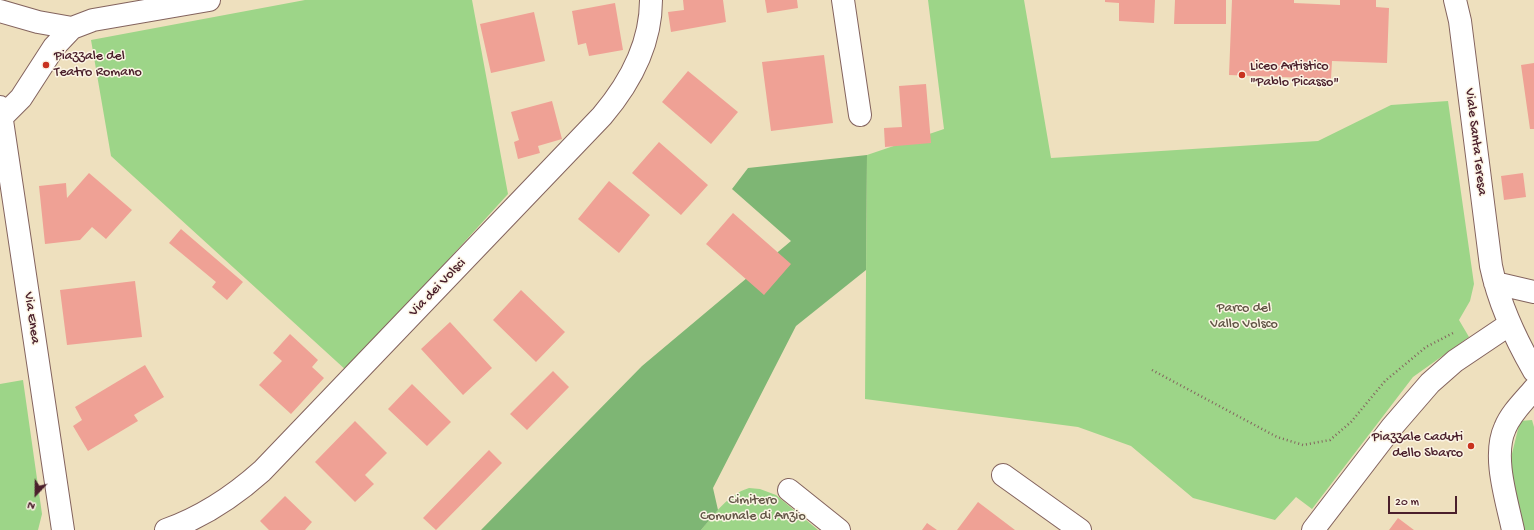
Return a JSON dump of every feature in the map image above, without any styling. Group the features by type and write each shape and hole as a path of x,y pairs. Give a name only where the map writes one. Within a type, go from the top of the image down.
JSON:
{"street":[{"path":"1,114 21,98 54,47 72,28 93,20 209,0"},
{"name":"Via dei Volsci","path":"166,530 192,519 220,504 248,483 262,470 602,116 622,92 637,64 648,33 651,0"},
{"path":"843,0 860,115"},
{"name":"Viale Santa Teresa","path":"1456,0 1460,21 1491,266 1495,284 1510,324 1534,372"},
{"path":"0,12 38,22 72,28"},
{"name":"Via Enea","path":"1,114 63,530"},
{"path":"1495,284 1534,292"},
{"path":"1313,530 1392,427 1430,382 1454,361 1510,324"},
{"path":"1513,530 1500,464 1499,446 1508,421 1534,389"},
{"path":"1003,475 1080,530"},
{"path":"789,490 839,530"}],"path":[{"path":"1152,370 1277,437 1303,445 1330,440 1351,422 1385,381 1426,347 1457,331"}],"green space":[{"path":"305,0 472,0 508,194 347,371 111,156 91,40"},
{"name":"Parco del Vallo Volsco","path":"928,0 1024,0 1051,158 1318,141 1391,105 1448,101 1474,284 1470,301 1459,320 1469,337 1413,377 1312,509 1296,497 1275,520 1193,498 1131,446 1078,427 865,399 867,155 944,129"},
{"path":"867,155 866,270 796,326 713,488 718,510 701,530 481,530 642,366 791,241 732,189 748,168"},
{"path":"23,380 42,514 38,530 0,530 0,384"},
{"path":"1532,420 1534,427 1534,530 1523,530 1508,470 1520,421"},
{"name":"Cimitero Comunale di Anzio","path":"749,488 760,489 776,495 818,530 701,530 728,500 741,491"}],"building":[{"path":"683,0 723,0 726,22 671,32 668,12 684,10"},
{"path":"765,0 797,0 798,8 767,13"},
{"path":"1105,0 1155,0 1154,23 1119,21 1119,3 1105,2"},
{"path":"1175,0 1226,0 1226,24 1174,24"},
{"path":"1232,0 1294,0 1294,3 1340,5 1340,0 1376,0 1376,7 1389,8 1387,63 1332,61 1331,79 1229,75"},
{"path":"615,3 623,50 589,56 586,43 578,45 572,11"},
{"path":"534,12 545,61 491,73 480,24"},
{"path":"824,55 833,123 771,131 762,62"},
{"path":"1534,63 1534,129 1530,129 1521,65"},
{"path":"688,71 738,112 711,144 662,102"},
{"path":"926,84 931,143 885,147 884,128 902,127 899,86"},
{"path":"552,101 562,139 538,146 540,153 518,159 514,142 519,140 511,112"},
{"path":"659,142 708,185 681,215 632,173"},
{"path":"89,173 132,210 106,239 92,227 80,240 45,244 39,186 66,183 67,198"},
{"path":"1523,173 1526,197 1504,200 1501,176"},
{"path":"609,181 650,215 619,253 578,219"},
{"path":"733,213 791,264 764,295 706,244"},
{"path":"181,229 243,282 227,300 212,287 216,282 169,243"},
{"path":"135,281 142,337 67,345 60,290"},
{"path":"521,290 565,332 536,362 493,320"},
{"path":"450,322 492,368 463,395 421,349"},
{"path":"290,334 318,360 312,367 324,378 291,414 259,385 282,361 273,353"},
{"path":"145,365 164,397 134,415 138,421 88,451 73,426 82,420 75,407"},
{"path":"553,371 569,387 527,430 510,414"},
{"path":"412,384 451,422 427,446 388,409"},
{"path":"355,421 387,453 365,475 374,484 355,502 315,462"},
{"path":"489,450 502,463 436,530 423,518"},
{"path":"285,496 312,522 305,530 269,530 260,521"},
{"path":"978,502 1015,530 957,530"},
{"path":"1398,518 1414,530 1389,530"},
{"path":"927,523 937,530 922,530"}],"place":[{"name":"Piazzale del Teatro Romano","path":"46,65"},
{"name":"Liceo Artistico \"Pablo Picasso\"","path":"1242,75"},
{"name":"Piazzale Caduti dello Sbarco","path":"1471,446"}]}
